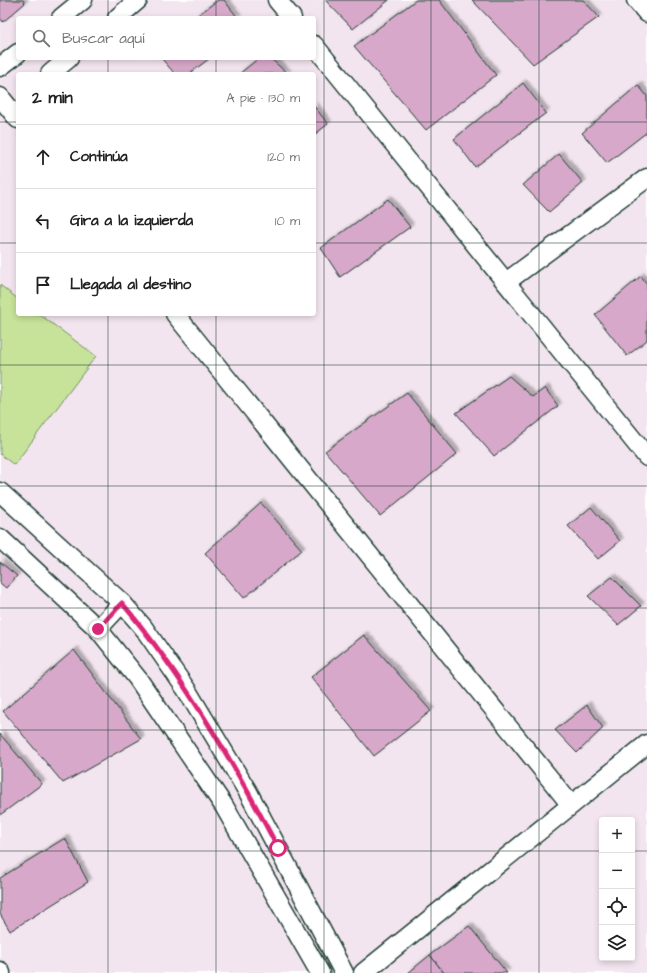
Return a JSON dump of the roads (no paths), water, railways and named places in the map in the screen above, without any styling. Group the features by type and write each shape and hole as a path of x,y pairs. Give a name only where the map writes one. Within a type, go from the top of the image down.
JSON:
{"street":[{"path":"63,16 83,0"},
{"path":"119,16 138,0"},
{"path":"277,0 290,16"},
{"path":"636,0 647,13"},
{"path":"316,47 647,457"},
{"path":"0,67 16,55"},
{"path":"52,72 67,60"},
{"path":"506,282 647,178"},
{"path":"177,316 571,805"},
{"path":"0,492 122,603 143,628 190,695 248,792 344,973"},
{"path":"0,538 98,629 138,678 224,806 320,973"},
{"path":"98,629 122,603"},
{"path":"363,973 647,744"}]}
